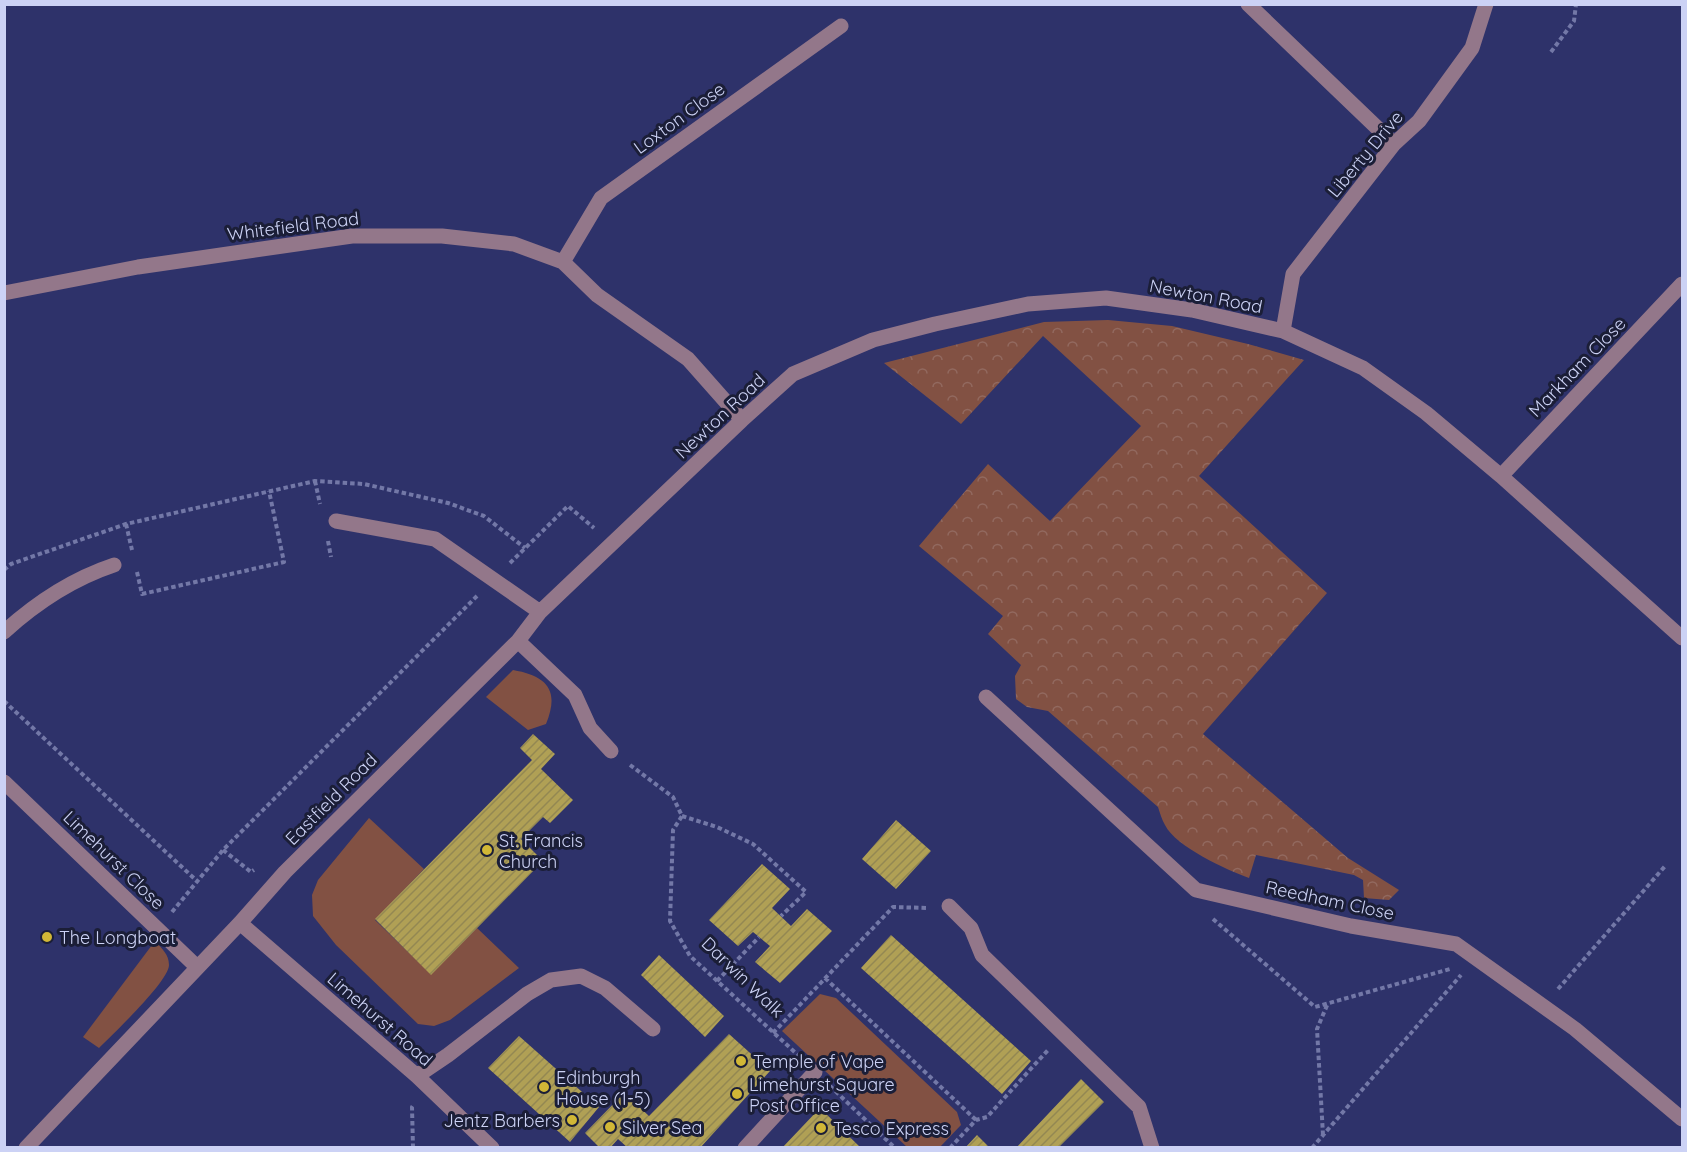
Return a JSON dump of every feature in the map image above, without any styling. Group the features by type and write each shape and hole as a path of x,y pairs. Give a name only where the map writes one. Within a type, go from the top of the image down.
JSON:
{"street":[{"path":"1248,4 1394,144"},
{"name":"Liberty Drive","path":"1283,331 1293,274 1394,144 1419,121 1472,48 1486,4"},
{"name":"Loxton Close","path":"563,262 601,198 841,26"},
{"name":"Whitefield Road","path":"4,293 138,267 352,236 442,236 514,244 563,262 597,295 688,360 742,420"},
{"name":"Markham Close","path":"1500,476 1683,284"},
{"name":"Newton Road","path":"671,489 793,374 873,340 1028,304 1106,298 1192,310 1283,331 1363,368 1426,413 1683,638"},
{"name":"Eastfield Road","path":"26,1148 240,923 285,872 518,641 540,612 671,489"},
{"path":"336,521 435,539 540,612"},
{"path":"4,632 64,586 114,565"},
{"path":"518,641 574,695 590,728 611,751"},
{"name":"Reedham Close","path":"986,697 1196,890 1351,926 1456,944 1475,962 1575,1029 1683,1119"},
{"name":"Limehurst Close","path":"4,782 197,967"},
{"path":"950,906 971,928 982,956 1138,1107 1152,1148"},
{"name":"Limehurst Road","path":"240,923 417,1076 491,1147"},
{"path":"417,1076 448,1055 526,994 551,980 581,976 605,988 653,1029"},
{"path":"745,1148 815,1072"}],"path":[{"path":"1551,52 1574,21 1576,4"},
{"path":"4,570 12,564 126,524 315,481 364,484 448,503 484,516 525,548"},
{"path":"135,564 142,594 284,562 269,491"},
{"path":"158,929 223,850 568,506 600,532"},
{"path":"126,524 133,554"},
{"path":"4,701 198,882"},
{"path":"611,751 673,797 681,816 717,827 753,844 806,892 781,916"},
{"name":"Darwin Walk","path":"681,816 673,830 669,921 690,956 895,1148"},
{"path":"223,850 251,872 269,856 285,872"},
{"path":"1543,1006 1666,865"},
{"path":"1196,890 1191,899 1315,1007 1475,962"},
{"path":"773,1033 893,907 907,906 916,909 950,906"},
{"path":"717,981 759,938"},
{"path":"1312,1148 1475,962"},
{"path":"825,978 976,1120"},
{"path":"1323,1136 1317,1029 1328,1003"},
{"path":"950,1148 976,1120 987,1117 1062,1034"},
{"path":"413,1148 412,1107 428,1088"}],"green space":[{"path":"1108,320 1172,326 1304,360 1199,476 1327,593 1203,734 1348,858 1399,890 1389,900 1364,898 1363,880 1354,875 1256,855 1249,878 1216,864 1180,841 1165,825 1158,807 1048,711 1027,707 1016,699 1015,676 1021,665 988,634 1003,616 919,546 988,464 1050,521 1141,426 1043,336 961,424 884,363 1044,322"},
{"path":"513,670 534,676 548,686 552,702 546,724 528,730 486,697"},
{"path":"369,818 424,869 375,920 431,974 477,928 519,968 450,1020 434,1026 418,1024 336,945 313,916 312,895 318,880"},
{"path":"155,941 168,958 167,973 139,1007 99,1048 83,1037"},
{"path":"820,994 836,998 957,1112 961,1125 940,1147 907,1147 782,1031"}],"building":[{"name":"St. Francis Church","path":"533,734 555,754 541,769 573,800 550,823 543,817 521,839 543,861 431,975 375,919 532,760 520,748"},
{"path":"896,820 931,851 896,889 862,859"},
{"path":"762,864 790,889 772,908 791,926 807,909 832,931 780,983 755,962 770,946 753,932 738,946 709,920"},
{"path":"891,935 1031,1061 1002,1094 861,968"},
{"path":"659,955 724,1016 705,1037 641,975"},
{"path":"729,1034 770,1071 700,1148 628,1148 618,1139 610,1148 600,1148 585,1133 624,1093 649,1116"},
{"name":"Edinburgh House (1-5)","path":"519,1036 599,1107 570,1142 488,1068"},
{"path":"1081,1079 1104,1102 1058,1148 1016,1148"},
{"name":"Tesco Express","path":"820,1108 861,1148 782,1148"},
{"path":"977,1135 990,1148 965,1148"}],"place":[{"name":"St. Francis Church","path":"487,850"},
{"name":"The Longboat","path":"47,937"},
{"name":"Temple of Vape","path":"741,1061"},
{"name":"Edinburgh House (1-5)","path":"544,1087"},
{"name":"Limehurst Square Post Office","path":"737,1094"},
{"name":"Jentz Barbers","path":"572,1120"},
{"name":"Silver Sea","path":"610,1127"},
{"name":"Tesco Express","path":"821,1128"}]}
